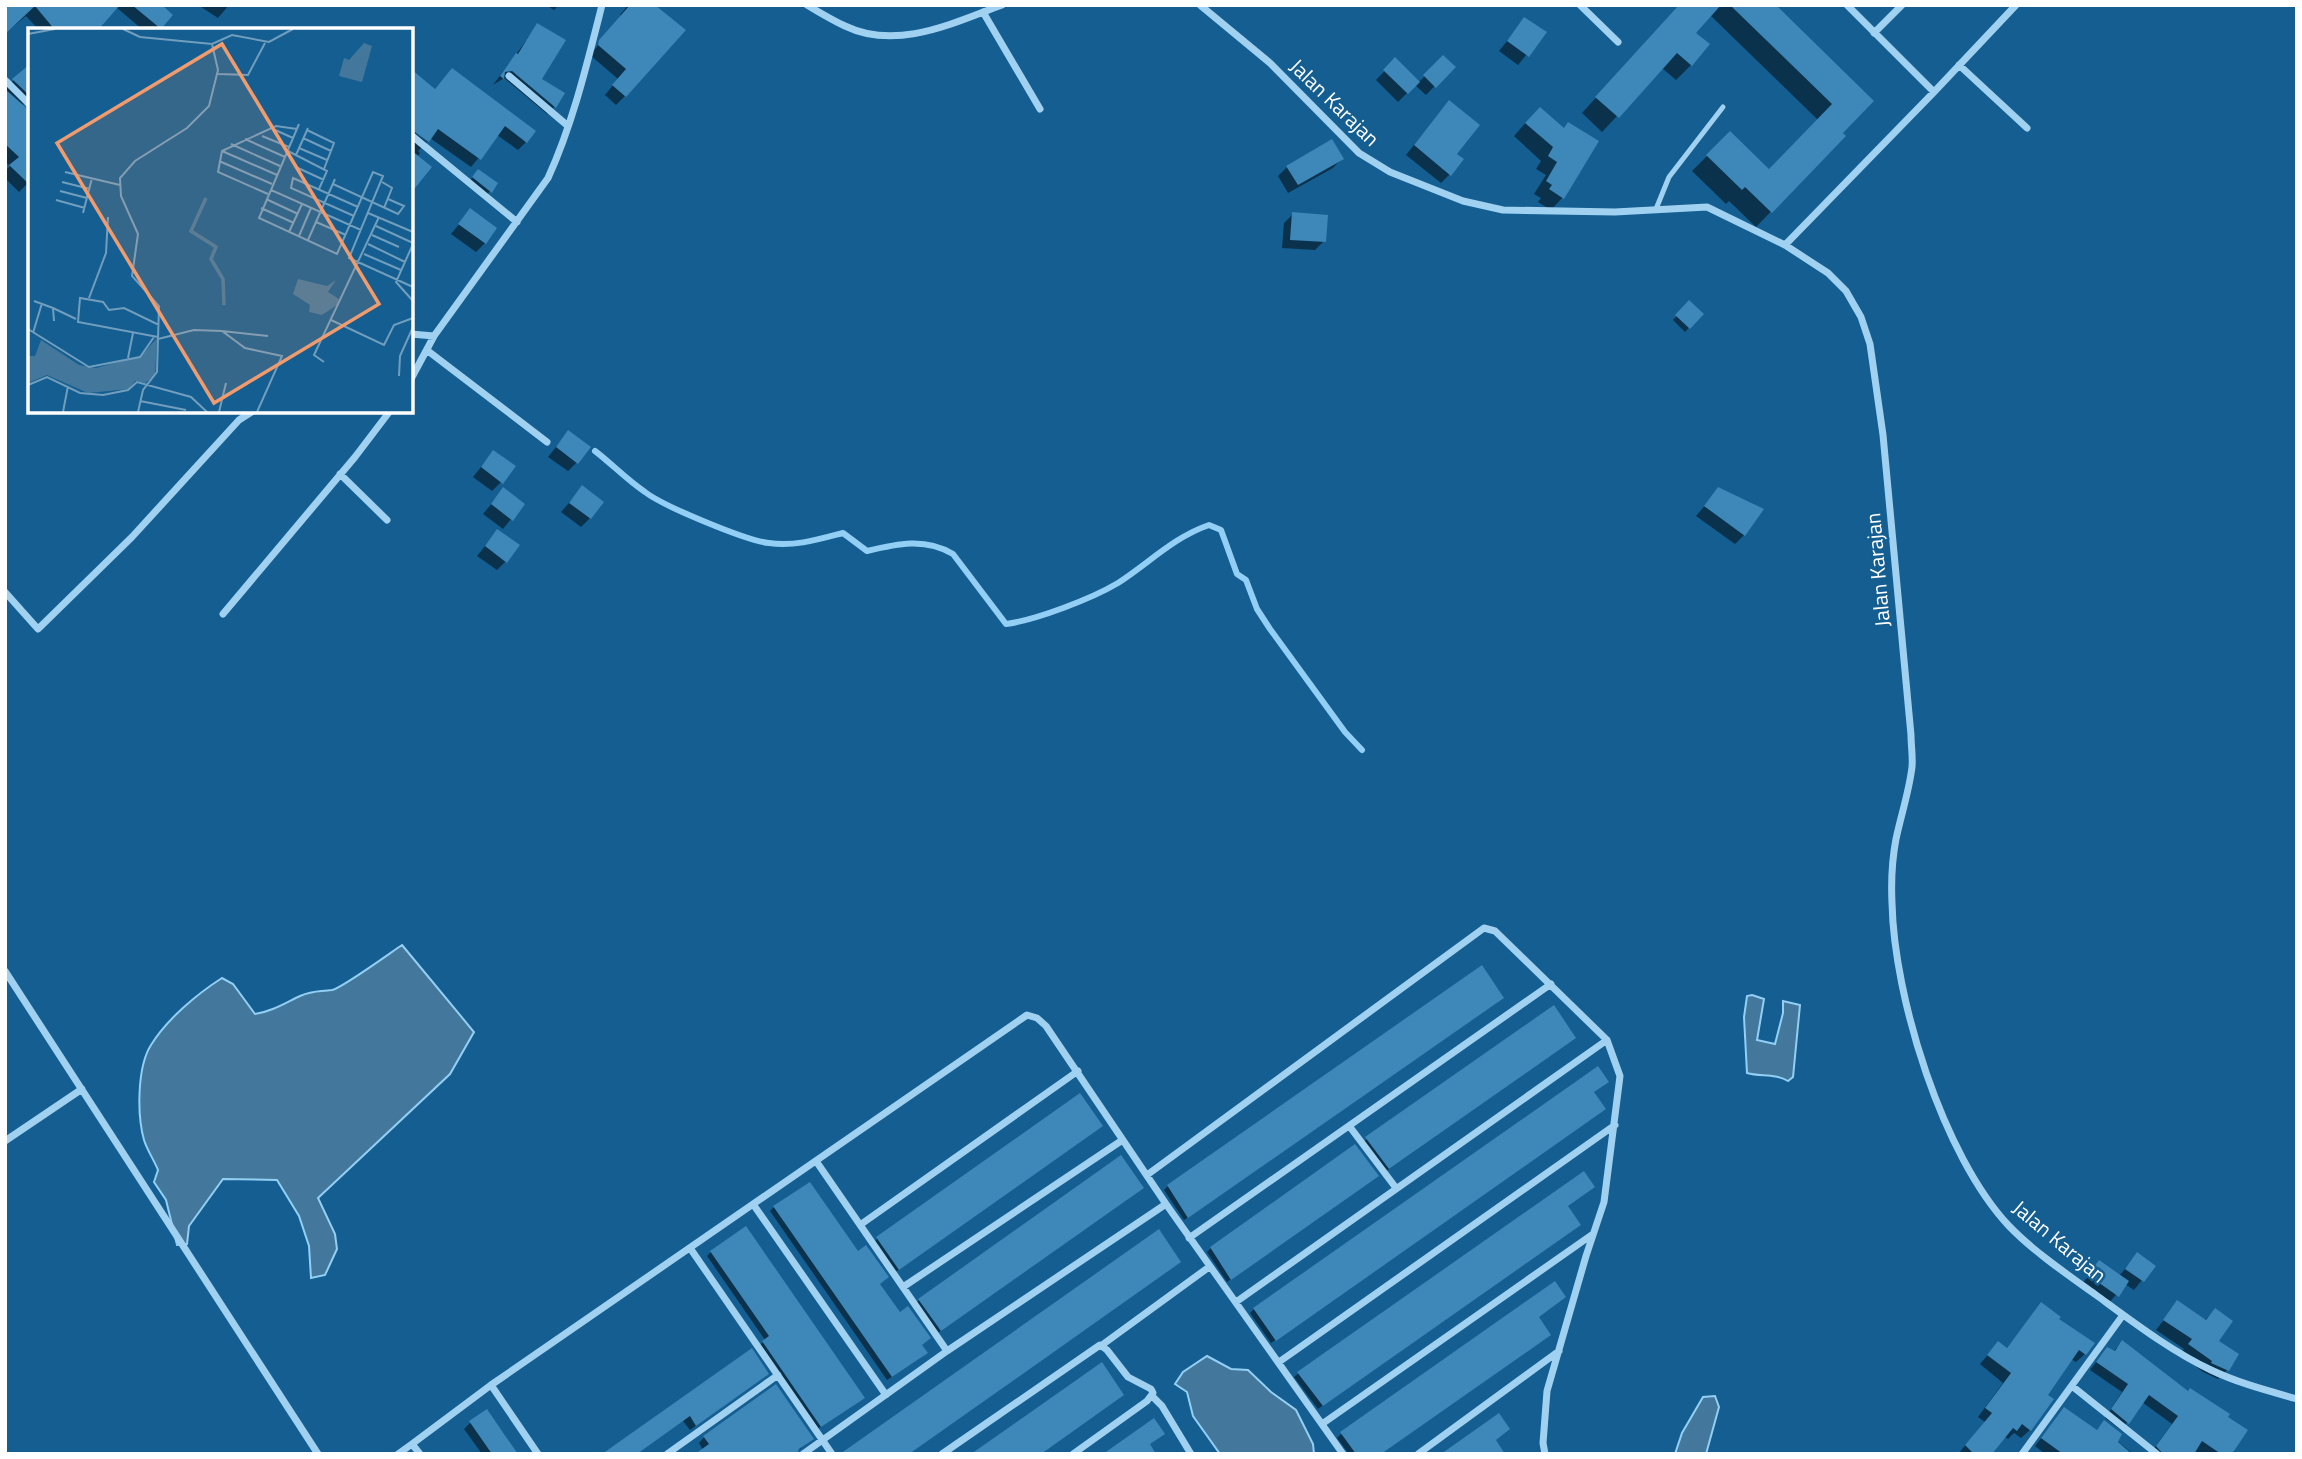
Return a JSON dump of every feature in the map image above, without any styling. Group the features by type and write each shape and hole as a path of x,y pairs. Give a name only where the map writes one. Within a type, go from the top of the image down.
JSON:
{"street":[{"path":"413,376 434,336 548,178 582,84 602,5"},
{"path":"807,5 846,27 882,35 926,33 1002,5"},
{"name":"Jalan Karajan","path":"1200,5 1270,63 1359,153 1390,172 1463,201 1503,210 1615,212 1707,207 1785,245 1828,273 1846,291 1861,317 1870,344 1883,435 1911,735 1912,766 1896,841 1892,904 1899,966 1914,1040 1950,1132 1987,1196 2010,1226 2066,1273 2123,1315 2212,1371 2297,1399"},
{"path":"1580,5 1618,42"},
{"path":"1847,5 1934,92"},
{"path":"1874,33 1902,5"},
{"path":"1785,245 2016,5"},
{"path":"983,12 1040,108"},
{"path":"1959,65 2027,128"},
{"path":"509,76 568,125"},
{"path":"5,80 28,103"},
{"path":"413,137 517,222"},
{"path":"413,334 434,336"},
{"path":"428,351 547,442"},
{"path":"5,592 38,629 132,537 239,419 250,413"},
{"path":"223,614 388,413"},
{"path":"340,474 387,520"},
{"path":"1147,1175 1484,928 1495,931 1606,1040 1620,1076 1604,1202 1548,1391 1543,1443 1545,1454"},
{"path":"5,971 318,1454"},
{"path":"1189,1238 1551,984"},
{"path":"398,1454 491,1385 1027,1015 1037,1018 1046,1026 1209,1267 1343,1454"},
{"path":"1236,1302 1606,1040"},
{"path":"860,1225 1078,1071"},
{"path":"5,1141 82,1090"},
{"path":"1279,1362 1615,1125"},
{"path":"1350,1127 1396,1188"},
{"path":"903,1287 1121,1140"},
{"path":"816,1161 947,1351"},
{"path":"752,1204 886,1395"},
{"path":"803,1454 947,1351 1166,1204"},
{"path":"1322,1424 1593,1234"},
{"path":"690,1248 832,1454"},
{"path":"942,1454 1098,1345 1102,1345 1209,1267"},
{"path":"2022,1454 2123,1315"},
{"path":"1102,1345 1128,1377 1151,1389 1152,1396 1163,1406 1191,1454"},
{"path":"1418,1454 1560,1351"},
{"path":"667,1454 778,1375"},
{"path":"491,1385 538,1454"},
{"path":"2072,1386 2157,1454"},
{"path":"1073,1454 1152,1396"},
{"path":"412,1444 420,1454"}],"lane":[{"path":"1656,209 1669,177 1723,107"}],"water":[{"path":"402,945 474,1032 450,1074 318,1198 335,1234 337,1249 325,1275 311,1278 309,1246 299,1216 277,1180 223,1179 189,1226 187,1244 177,1245 166,1200 154,1182 158,1170 144,1140 140,1118 143,1066 146,1054 158,1035 183,1008 222,978 233,984 255,1014 305,994 337,988"},
{"path":"1747,996 1764,999 1757,1040 1775,1044 1783,1013 1783,1001 1800,1005 1793,1077 1788,1081 1747,1073 1744,1017"},
{"path":"1207,1356 1231,1369 1248,1370 1271,1392 1296,1410 1313,1444 1314,1454 1220,1454 1193,1416 1187,1392 1175,1384 1183,1372"},
{"path":"1715,1396 1719,1407 1706,1454 1675,1454 1682,1433 1703,1397"}],"building":[{"path":"5,5 120,5 100,28 53,28 35,6 5,34"},
{"path":"132,5 162,5 173,15 160,28"},
{"path":"630,5 655,5 686,30 626,97 612,85 626,69 598,45 599,40"},
{"path":"1679,5 1721,5 1696,33 1710,44 1692,66 1677,53 1619,118 1595,97"},
{"path":"1730,5 1776,5 1874,101 1843,133 1846,136 1772,213 1745,187 1742,190 1706,155 1730,131 1769,169 1832,104"},
{"path":"1524,17 1547,32 1529,57 1507,41"},
{"path":"537,23 566,40 542,79 565,93 556,108 512,71 505,72 504,79 500,76 516,53 518,54"},
{"path":"1443,55 1456,67 1436,88 1423,75"},
{"path":"1395,57 1420,82 1408,94 1383,70"},
{"path":"28,66 28,94 12,79"},
{"path":"452,68 536,131 527,143 505,126 481,160 438,129 429,142 413,130 413,71 435,89"},
{"path":"5,89 28,109 28,183 9,165 19,157 5,144"},
{"path":"1449,100 1480,125 1457,154 1464,159 1451,176 1414,145"},
{"path":"1540,107 1564,128 1568,122 1599,141 1564,199 1549,189 1552,185 1546,181 1557,162 1548,156 1553,147 1525,123"},
{"path":"1332,139 1344,159 1298,185 1286,166"},
{"path":"413,152 432,167 413,191"},
{"path":"478,169 498,183 492,193 472,177"},
{"path":"470,208 497,228 486,244 458,224"},
{"path":"1292,212 1328,215 1326,242 1290,240"},
{"path":"1689,300 1704,314 1690,329 1675,315"},
{"path":"568,430 591,447 578,464 556,447"},
{"path":"493,450 516,466 503,484 481,467"},
{"path":"582,485 604,502 591,519 569,503"},
{"path":"503,487 525,504 513,521 491,504"},
{"path":"1718,487 1764,509 1745,536 1704,506"},
{"path":"497,529 520,545 507,563 485,546"},
{"path":"1482,965 1504,998 1188,1218 1167,1185"},
{"path":"1554,1005 1576,1038 1389,1169 1365,1137"},
{"path":"1598,1066 1609,1082 1594,1092 1606,1109 1276,1341 1253,1308"},
{"path":"1080,1093 1103,1126 899,1270 876,1237"},
{"path":"1355,1144 1379,1176 1231,1280 1210,1247"},
{"path":"1121,1155 1144,1188 941,1331 918,1299"},
{"path":"1584,1171 1595,1187 1568,1206 1581,1225 1323,1406 1297,1372"},
{"path":"810,1182 858,1251 866,1245 889,1277 880,1284 900,1312 908,1306 931,1338 922,1345 928,1353 892,1377 773,1206"},
{"path":"746,1226 865,1398 821,1427 762,1341 769,1336 710,1251"},
{"path":"1159,1229 1181,1262 1034,1366 909,1454 840,1454"},
{"path":"2137,1252 2156,1266 2144,1282 2125,1269"},
{"path":"2099,1260 2129,1281 2119,1297 2088,1275"},
{"path":"1555,1281 1566,1297 1539,1317 1551,1335 1381,1454 1356,1454 1340,1432"},
{"path":"2177,1300 2206,1320 2215,1308 2233,1321 2219,1341 2239,1354 2229,1371 2211,1363 2212,1361 2188,1344 2192,1339 2163,1320"},
{"path":"2041,1302 2061,1317 2059,1319 2095,1343 2086,1355 2079,1350 2048,1395 2054,1399 2031,1431 2022,1424 2017,1431 2013,1428 1992,1454 1974,1454 1965,1445 1992,1413 1985,1408 2011,1373 1987,1355 1998,1341 2007,1348"},
{"path":"2122,1340 2188,1391 2190,1388 2230,1414 2228,1417 2248,1430 2232,1454 2221,1454 2202,1441 2194,1454 2163,1454 2156,1446 2178,1416 2149,1395 2129,1424 2111,1409 2128,1384 2096,1362 2107,1347 2115,1351"},
{"path":"752,1348 769,1374 696,1426 690,1416 637,1454 602,1454"},
{"path":"1102,1362 1124,1395 1041,1454 971,1454"},
{"path":"776,1384 814,1439 799,1449 797,1454 695,1454 709,1444 703,1436"},
{"path":"2064,1407 2097,1430 2104,1420 2122,1434 2118,1442 2132,1454 2063,1454 2041,1438"},
{"path":"487,1409 518,1454 492,1454 469,1421"},
{"path":"1499,1413 1510,1429 1496,1440 1505,1454 1441,1454"},
{"path":"1154,1418 1165,1434 1150,1444 1156,1454 1103,1454"}],"waterway":[{"path":"595,451 632,482 669,506 758,541 797,543 843,533 867,551 910,544 932,545 942,549 953,554 1006,624 1048,613 1107,589 1173,543 1209,525 1221,530 1237,574 1246,580 1257,609 1270,629 1345,732 1362,750"}]}
